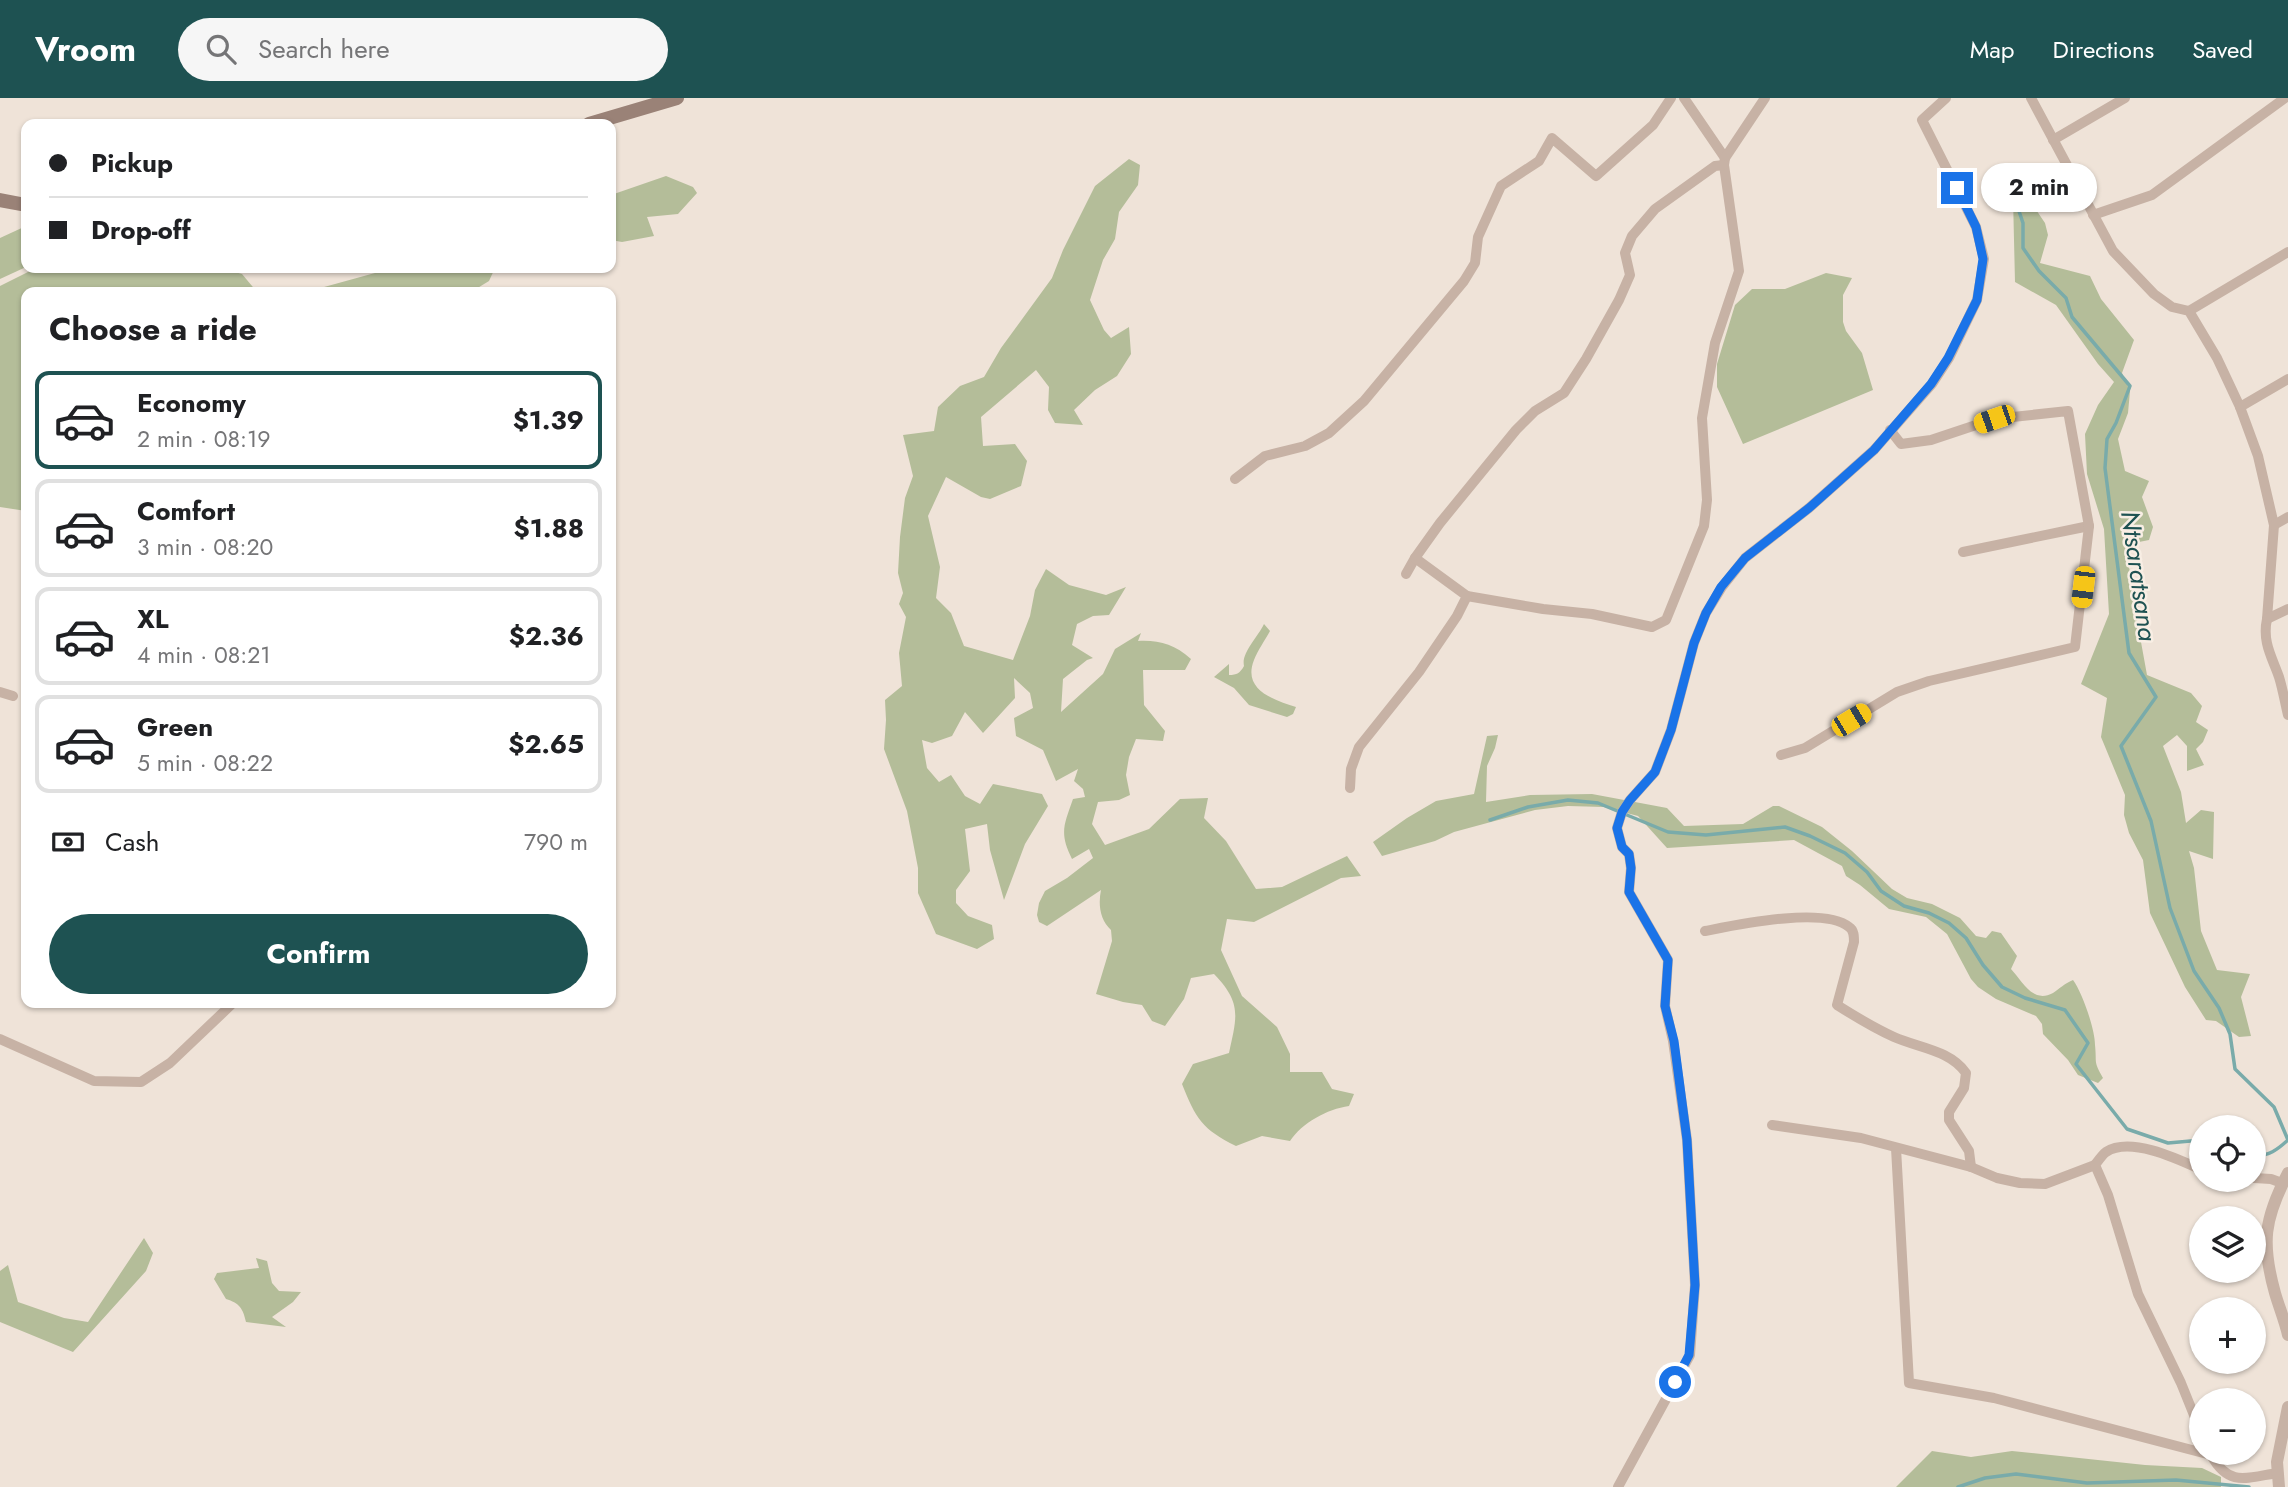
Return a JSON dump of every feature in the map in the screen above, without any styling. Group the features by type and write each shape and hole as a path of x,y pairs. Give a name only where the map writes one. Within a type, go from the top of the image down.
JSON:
{"main road":[{"path":"606,119 677,98"},
{"path":"0,201 21,204"}],"street":[{"path":"1235,479 1265,456 1319,440 1364,401 1464,281 1475,263 1478,237 1501,186 1539,161 1552,138 1595,176 1653,125 1671,98"},
{"path":"1415,558 1467,596 1592,614 1652,626 1666,620 1704,526 1707,500 1702,418 1715,343 1739,271 1724,161 1684,98"},
{"path":"1406,574 1440,523 1516,430 1535,411 1563,393 1579,371 1630,275 1625,253 1632,236 1655,209 1724,161 1765,98"},
{"path":"1618,1487 1687,1362 1695,1285 1687,1140 1674,1041 1665,1006 1668,960 1629,892 1629,854 1622,847 1617,828 1622,812 1630,800 1655,772 1671,730 1694,643 1706,613 1721,587 1745,558 1809,508 1874,450 1937,376 1977,300 1983,259 1976,227 1922,120 1946,98"},
{"path":"2031,98 2113,251 2154,294 2172,307 2189,311 2288,252"},
{"path":"2053,140 2125,98"},
{"path":"2093,215 2152,195 2285,98"},
{"path":"2189,311 2217,358 2240,407 2258,456 2274,524 2264,632 2288,715"},
{"path":"2240,407 2288,379"},
{"path":"1781,755 1805,748 1896,692 1929,681 2075,647 2089,526 2068,411 1994,419 1931,440 1901,444 1890,430"},
{"path":"2274,524 2288,517"},
{"path":"1963,552 2089,526"},
{"path":"1350,788 1351,769 1359,747 1419,672 1457,616 1467,596"},
{"path":"2267,619 2288,609"},
{"path":"0,692 13,696"},
{"path":"1705,931 1760,921 1803,917 1835,920 1850,927 1854,933 1854,942 1837,1005 1897,1038 1945,1055 1959,1063 1966,1073 1964,1088 1949,1112 1949,1120 1969,1151 1971,1167"},
{"path":"0,1039 94,1081 141,1082 170,1063 228,1008"},
{"path":"1772,1125 1861,1138 2020,1183 2045,1184 2095,1165 2106,1152 2127,1146 2168,1154 2189,1164"},
{"path":"1896,1148 1909,1383 1994,1398 2189,1449"},
{"path":"2095,1165 2108,1195 2138,1294 2189,1403"},
{"path":"2266,1179 2285,1178 2271,1207 2266,1238 2275,1292 2288,1335"},
{"path":"2279,1487 2277,1462 2288,1407"},
{"path":"2216,1465 2235,1479 2277,1473"}],"green space":[{"path":"1129,159 1140,165 1138,185 1119,212 1115,239 1103,260 1090,300 1104,330 1111,338 1129,327 1131,354 1117,376 1095,390 1074,410 1083,425 1055,423 1048,410 1049,387 1036,370 981,417 983,446 1015,444 1027,461 1021,486 990,499 981,497 946,477 928,516 940,567 936,598 951,613 964,646 1013,660 1030,616 1035,590 1046,569 1069,585 1106,595 1126,587 1109,615 1093,616 1077,624 1072,645 1093,658 1063,679 1061,712 1103,674 1115,649 1141,633 1138,641 1166,644 1191,659 1185,670 1143,670 1144,705 1165,731 1163,741 1136,739 1126,775 1130,795 1119,800 1098,802 1092,824 1105,845 1149,829 1180,799 1208,798 1204,818 1226,841 1256,889 1282,887 1347,856 1361,876 1341,878 1254,922 1227,919 1221,950 1242,996 1277,1027 1290,1054 1290,1072 1322,1072 1332,1089 1354,1094 1349,1106 1316,1118 1301,1128 1290,1141 1262,1136 1236,1146 1215,1134 1202,1122 1187,1096 1182,1084 1193,1064 1229,1053 1235,1010 1229,993 1214,974 1191,978 1184,999 1165,1026 1152,1021 1142,1005 1096,994 1112,941 1111,930 1104,922 1101,912 1101,890 1047,926 1039,922 1039,903 1045,891 1093,858 1089,849 1072,859 1065,842 1065,823 1073,799 1085,797 1083,789 1074,781 1078,769 1056,781 1043,750 1016,736 1014,718 1033,708 1030,693 1014,678 1015,698 983,733 965,712 952,736 932,743 922,740 927,768 939,782 951,775 965,796 980,804 993,784 1042,794 1048,806 1025,844 1004,900 990,850 987,824 965,829 970,871 956,890 956,903 968,916 992,925 994,939 977,949 936,934 918,893 918,868 907,811 884,749 885,700 902,686 899,653 906,617 899,604 903,593 898,573 905,498 913,476 903,435 934,431 938,407 960,386 984,377 1001,348 1052,278 1095,186"},
{"path":"666,176 693,187 697,193 678,214 647,217 654,236 622,242 616,241 616,193"},
{"path":"2026,195 2045,223 2048,235 2040,263 2090,276 2101,299 2134,340 2122,373 2130,391 2128,413 2118,439 2125,471 2149,481 2142,497 2153,527 2149,540 2139,542 2128,551 2128,564 2139,605 2137,620 2147,675 2191,693 2202,706 2196,722 2208,730 2203,742 2196,749 2204,765 2187,771 2187,746 2177,735 2163,746 2181,792 2186,823 2201,810 2214,812 2213,859 2189,851 2194,868 2201,931 2217,970 2250,974 2241,997 2251,1036 2239,1037 2216,1021 2206,1020 2185,987 2150,913 2143,860 2129,833 2124,815 2125,795 2101,737 2107,698 2081,684 2109,614 2104,529 2087,474 2085,434 2098,405 2114,382 2056,305 2015,282 2013,197"},
{"path":"21,228 21,269 0,279 0,238"},
{"path":"26,273 238,273 253,287 21,287 21,510 0,507 0,286"},
{"path":"375,273 493,273 489,281 479,287 324,287"},
{"path":"1826,273 1852,278 1843,295 1843,322 1846,331 1862,353 1873,390 1743,444 1717,387 1717,364 1735,305 1752,289 1785,289"},
{"path":"1264,624 1270,631 1254,660 1252,679 1262,692 1296,707 1293,714 1287,717 1249,705 1234,688 1214,677 1229,664 1229,675 1241,670 1247,650"},
{"path":"1498,735 1487,766 1486,802 1530,795 1592,794 1667,808 1684,826 1743,824 1773,806 1779,806 1822,827 1892,889 1907,898 1932,904 1960,918 1976,936 1986,938 1992,931 2001,933 2017,956 2011,969 2034,994 2046,996 2073,980 2090,1021 2097,1065 2103,1078 2098,1083 2078,1075 2068,1060 2043,1034 2042,1024 2036,1016 1996,999 1978,987 1947,934 1926,917 1889,909 1846,876 1842,866 1794,840 1667,848 1638,816 1604,807 1568,806 1535,810 1454,832 1435,841 1382,856 1373,842 1407,818 1436,801 1474,794 1487,736"},
{"path":"144,1238 153,1253 146,1271 73,1352 0,1322 0,1271 8,1265 18,1302 64,1318 88,1322"},
{"path":"256,1258 267,1261 272,1283 279,1291 301,1292 293,1302 272,1317 286,1327 246,1322 240,1307 226,1299 214,1279 217,1273 259,1268"},
{"path":"1932,1451 1971,1457 2012,1451 2202,1468 2221,1477 2221,1487 1896,1487"}],"waterway":[{"name":"Ntsaratsana","path":"2006,173 2023,223 2023,248 2039,271 2066,298 2072,317 2130,386 2107,439 2105,468 2129,653 2156,697 2121,746 2151,821 2170,908 2194,971 2219,1008 2230,1034 2235,1069 2274,1107 2288,1140 2266,1154"},
{"path":"1490,820 1528,807 1568,800 1598,803 1668,832 1706,835 1785,827 1810,836 1845,853 1867,872 1881,891 1904,906 1929,913 1949,923 1966,938 1983,965 2002,987 2025,998 2065,1010 2088,1043 2076,1064 2127,1129 2168,1143 2189,1141"},
{"path":"1958,1487 1985,1478 2016,1474 2087,1483 2176,1480 2249,1487"}],"route":[{"path":"1675,1382 1689,1355 1695,1285 1687,1140 1674,1041 1665,1006 1668,960 1629,892 1629,854 1622,847 1617,828 1622,812 1630,800 1655,772 1671,730 1694,643 1706,613 1721,587 1745,558 1809,508 1874,450 1931,384 1948,358 1977,300 1983,259 1976,227 1957,188"}]}
